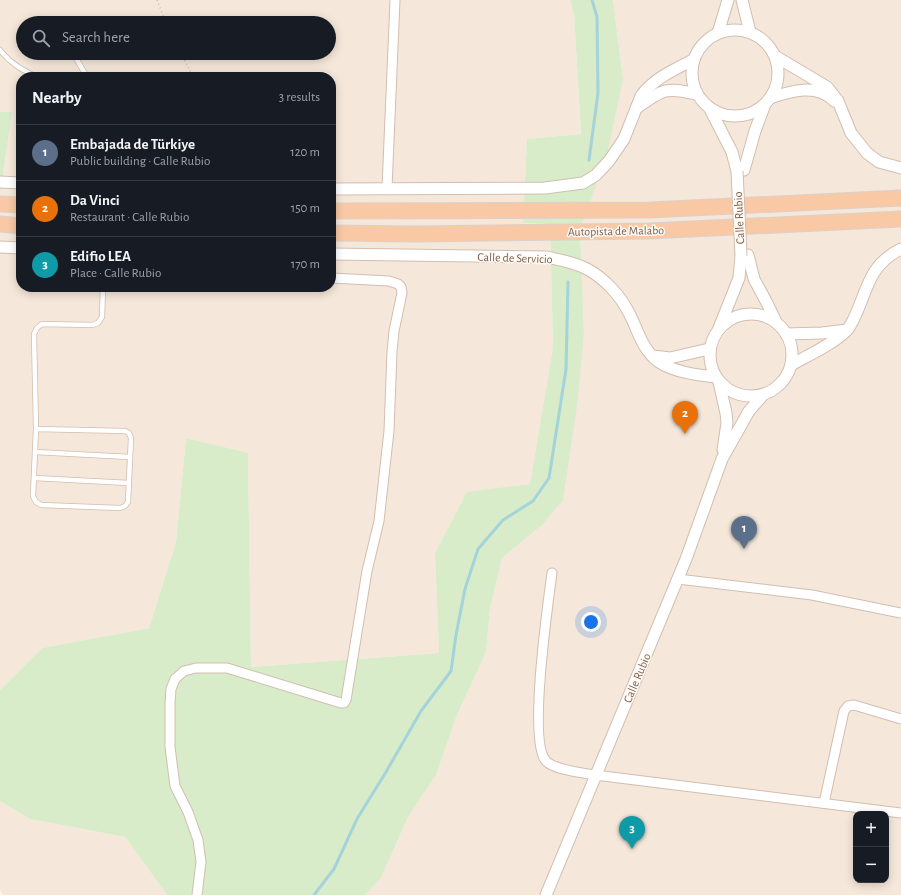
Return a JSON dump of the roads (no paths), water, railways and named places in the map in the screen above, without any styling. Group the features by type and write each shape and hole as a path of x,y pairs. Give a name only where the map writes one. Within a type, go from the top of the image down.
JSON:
{"highway":[{"name":"Autopista de Malabo","path":"336,211 650,210 901,198"},
{"path":"0,204 16,205"},
{"name":"Autopista de Malabo","path":"336,234 650,231 901,219"},
{"path":"0,224 16,226"}],"street":[{"path":"387,188 395,0"},
{"path":"718,33 728,0"},
{"path":"742,0 750,32"},
{"path":"840,109 832,99 822,93 814,90 803,90 787,92 768,101 753,112 739,116 724,115 710,109 696,94 692,83 691,71 693,60 699,48 707,39 718,33 729,30 750,32 764,42 775,56 827,87 838,101 851,133 867,153 879,162 901,168"},
{"path":"768,101 777,84 778,70 775,56"},
{"path":"336,189 545,188 582,183 596,175 609,161 624,139 638,107 641,96 649,87 662,77 693,60"},
{"path":"638,107 654,95 666,90 680,90 696,94"},
{"name":"Calle Rubio","path":"740,170 768,101"},
{"name":"Calle Rubio","path":"710,109 740,170 744,256 739,278 718,329"},
{"path":"0,182 16,183"},
{"path":"0,247 16,248"},
{"path":"791,365 838,338 847,330 855,316 870,277 876,267 887,257 901,249"},
{"name":"Calle de Servicio","path":"336,254 546,257 568,262 587,269 606,282 628,312 639,337 646,348 659,362 669,367 717,379"},
{"name":"Calle Rubio","path":"744,256 776,322"},
{"path":"197,895 201,862 198,840 188,812 175,786 170,747 170,702 171,689 175,679 184,671 196,668 227,668 340,703 344,703 346,700 367,571 379,521 389,431 393,338 402,293 401,287 398,284 389,281 336,279"},
{"path":"752,314 764,316 776,322 786,334 791,344 791,365 785,378 776,388 763,395 751,397 739,395 728,390 717,379 711,368 709,358 709,349 718,329 739,315 752,314"},
{"path":"786,334 822,333 847,330"},
{"path":"653,356 670,358 709,349"},
{"name":"Calle Rubio","path":"717,379 726,413 726,430 722,458"},
{"name":"Calle Rubio","path":"546,895 678,579 722,458 749,411 763,395"},
{"path":"552,573 543,640 540,688 539,721 541,752 546,761 555,766 596,775 901,813"},
{"path":"678,579 812,595 901,613"},
{"path":"824,803 844,711 848,706 854,705 901,719"}],"lane":[{"path":"0,50 7,59 18,68 26,72"},
{"path":"77,60 84,72"},
{"path":"36,429 125,431 129,433 131,438 128,502 125,506 120,508 41,504 36,502 34,496 36,429 34,334 37,328 42,324 92,326 98,323 102,317 103,292"},
{"path":"35,452 130,457"},
{"path":"34,478 129,483"}],"waterway":[{"path":"589,160 598,93 597,17 592,0"},
{"path":"314,895 334,869 357,819 421,711 451,671 465,589 478,549 503,520 533,501 549,478 566,369 568,282"}],"place":[{"name":"Da Vinci","path":"685,434"},
{"name":"Embajada de Türkiye","path":"744,549"},
{"name":"Edifio LEA","path":"632,849"}]}
